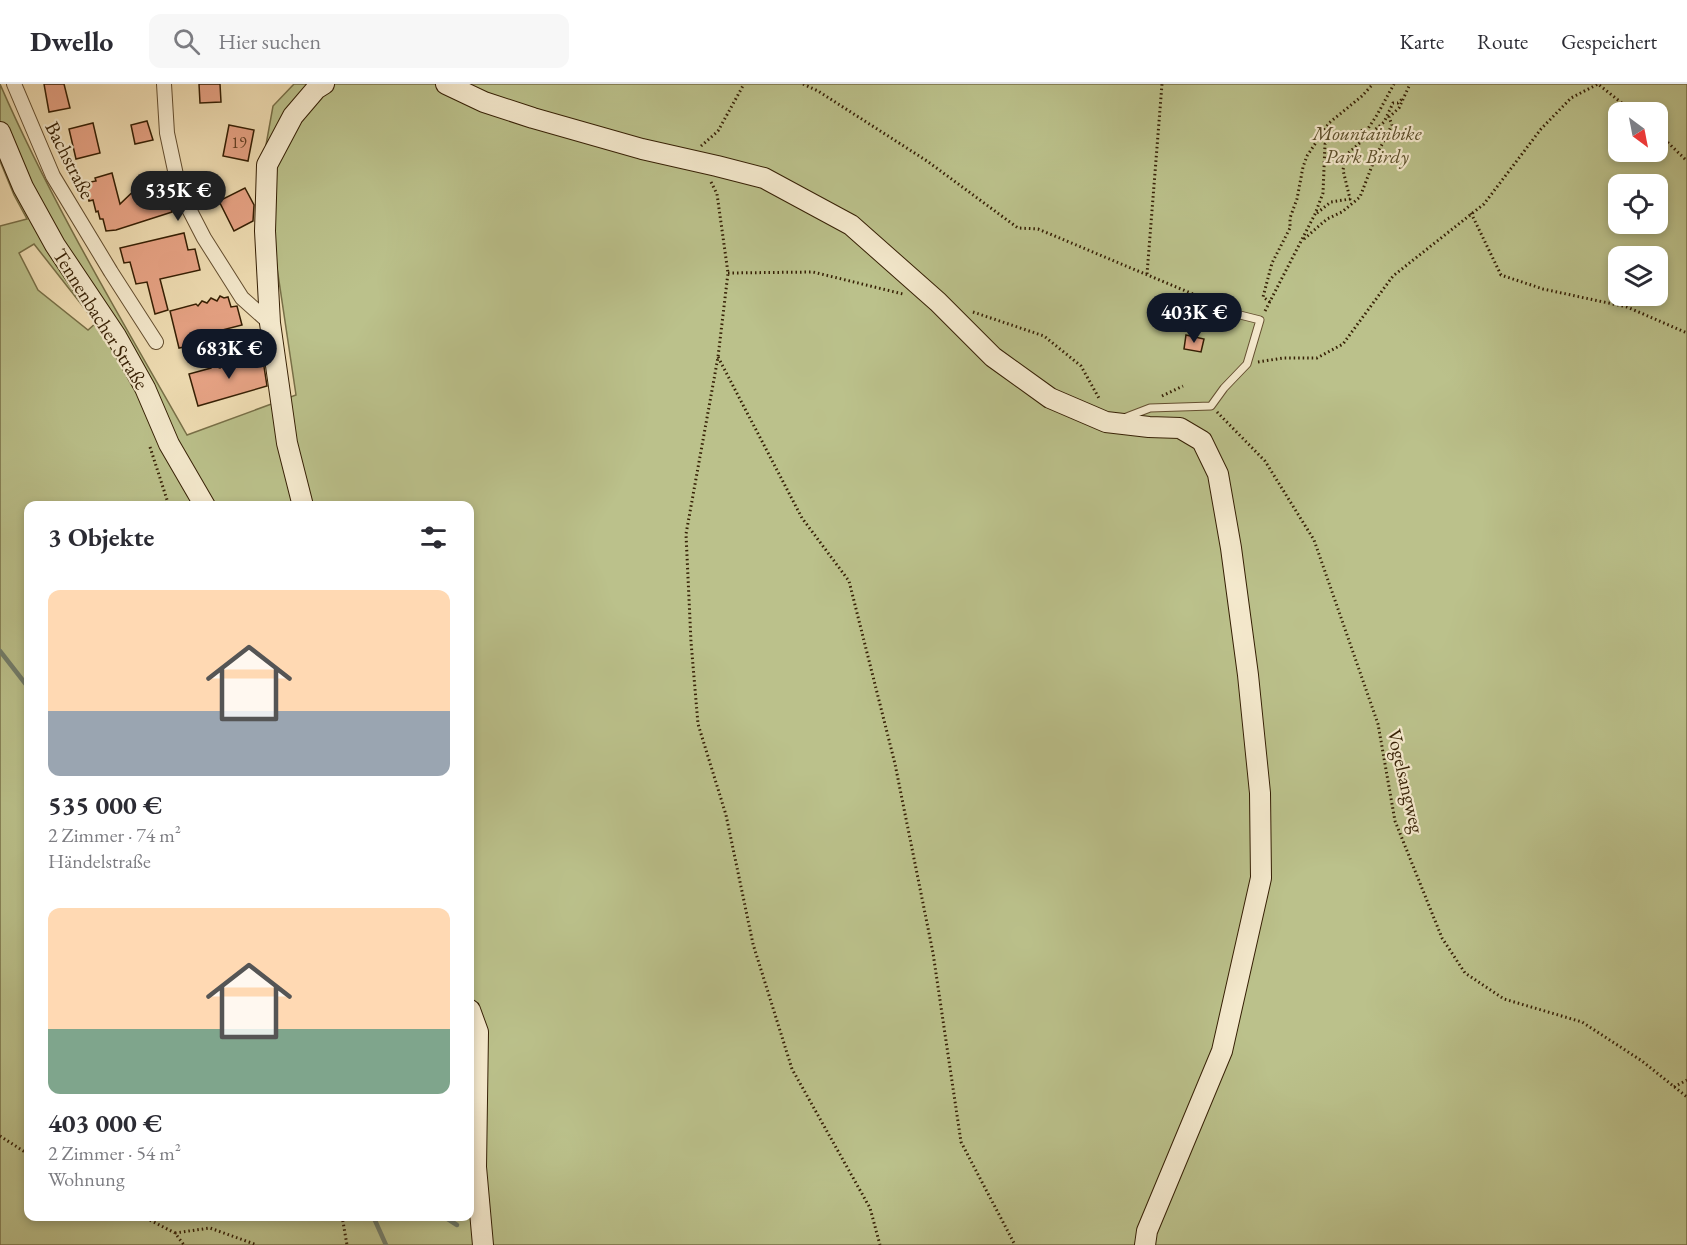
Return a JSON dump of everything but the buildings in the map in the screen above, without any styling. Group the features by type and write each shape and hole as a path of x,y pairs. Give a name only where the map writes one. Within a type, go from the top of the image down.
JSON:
{"street":[{"name":"Bachstraße","path":"14,84 53,176 156,342"},
{"path":"164,84 167,133 176,175 189,209 204,238 242,298 270,323"},
{"path":"302,501 287,443 270,323 265,231 267,165 293,116 316,89 324,84"},
{"path":"446,84 484,102 533,118 642,149 764,178 851,225 938,302 993,357 1050,398 1106,422 1180,428 1202,441 1218,474 1247,664 1260,793 1261,878 1222,1051 1147,1231 1145,1245"},
{"name":"Tennenbacher Straße","path":"0,132 22,187 55,245 116,336 145,388 169,444 202,501"},
{"path":"474,1021 478,1032 476,1167 483,1245"}],"lane":[{"path":"1113,422 1150,408 1211,406 1224,388 1247,364 1260,321 1228,312 1199,315"}],"path":[{"path":"684,159 718,131 744,84"},
{"path":"803,84 927,161 1018,228 1038,229 1200,297 1231,303"},
{"path":"1147,274 1162,84"},
{"path":"1373,84 1329,123 1307,156 1297,200 1290,218 1290,228 1272,263 1265,289 1263,297 1270,302 1315,214 1323,193 1325,144 1336,134 1367,130 1394,84"},
{"path":"1300,242 1327,219 1342,212 1360,197 1375,158 1392,125 1389,117 1399,108 1410,84"},
{"path":"1247,364 1283,358 1317,358 1342,344 1393,276 1484,204 1541,129 1571,98 1599,84 1620,102"},
{"path":"1315,214 1331,202 1350,198 1343,170 1346,155 1384,122 1393,103 1398,103 1405,95"},
{"path":"1668,143 1687,161"},
{"path":"707,176 717,194 728,273 718,357 686,534 698,724 726,815 753,944 792,1069 870,1208 880,1245"},
{"path":"1470,213 1501,276 1543,289 1627,307 1687,333"},
{"path":"728,273 813,272 904,294"},
{"path":"971,312 1044,336 1081,366 1113,422"},
{"path":"718,357 802,518 849,581 895,764 933,953 961,1143 1015,1245"},
{"name":"Vogelsangweg","path":"1211,406 1265,460 1314,540 1378,724 1395,821 1442,938 1465,973 1504,999 1582,1022 1642,1061 1687,1097"},
{"path":"1674,1087 1687,1080"},
{"path":"0,1136 24,1151"},
{"path":"152,1221 175,1233 184,1245"},
{"path":"343,1221 347,1245"},
{"path":"175,1233 210,1228 256,1245"}],"green space":[{"name":"Mountainbike Park Birdy","path":"0,84 65,218 187,435 296,395 262,167 273,106 294,84 1687,84 1687,1245 0,1245 0,226 27,219 0,161","holes":["34,244 96,323 88,330 38,290 19,253"]}],"waterway":[{"path":"0,651 24,682"},
{"path":"375,1221 386,1245"},
{"path":"451,1221 457,1225"}]}
